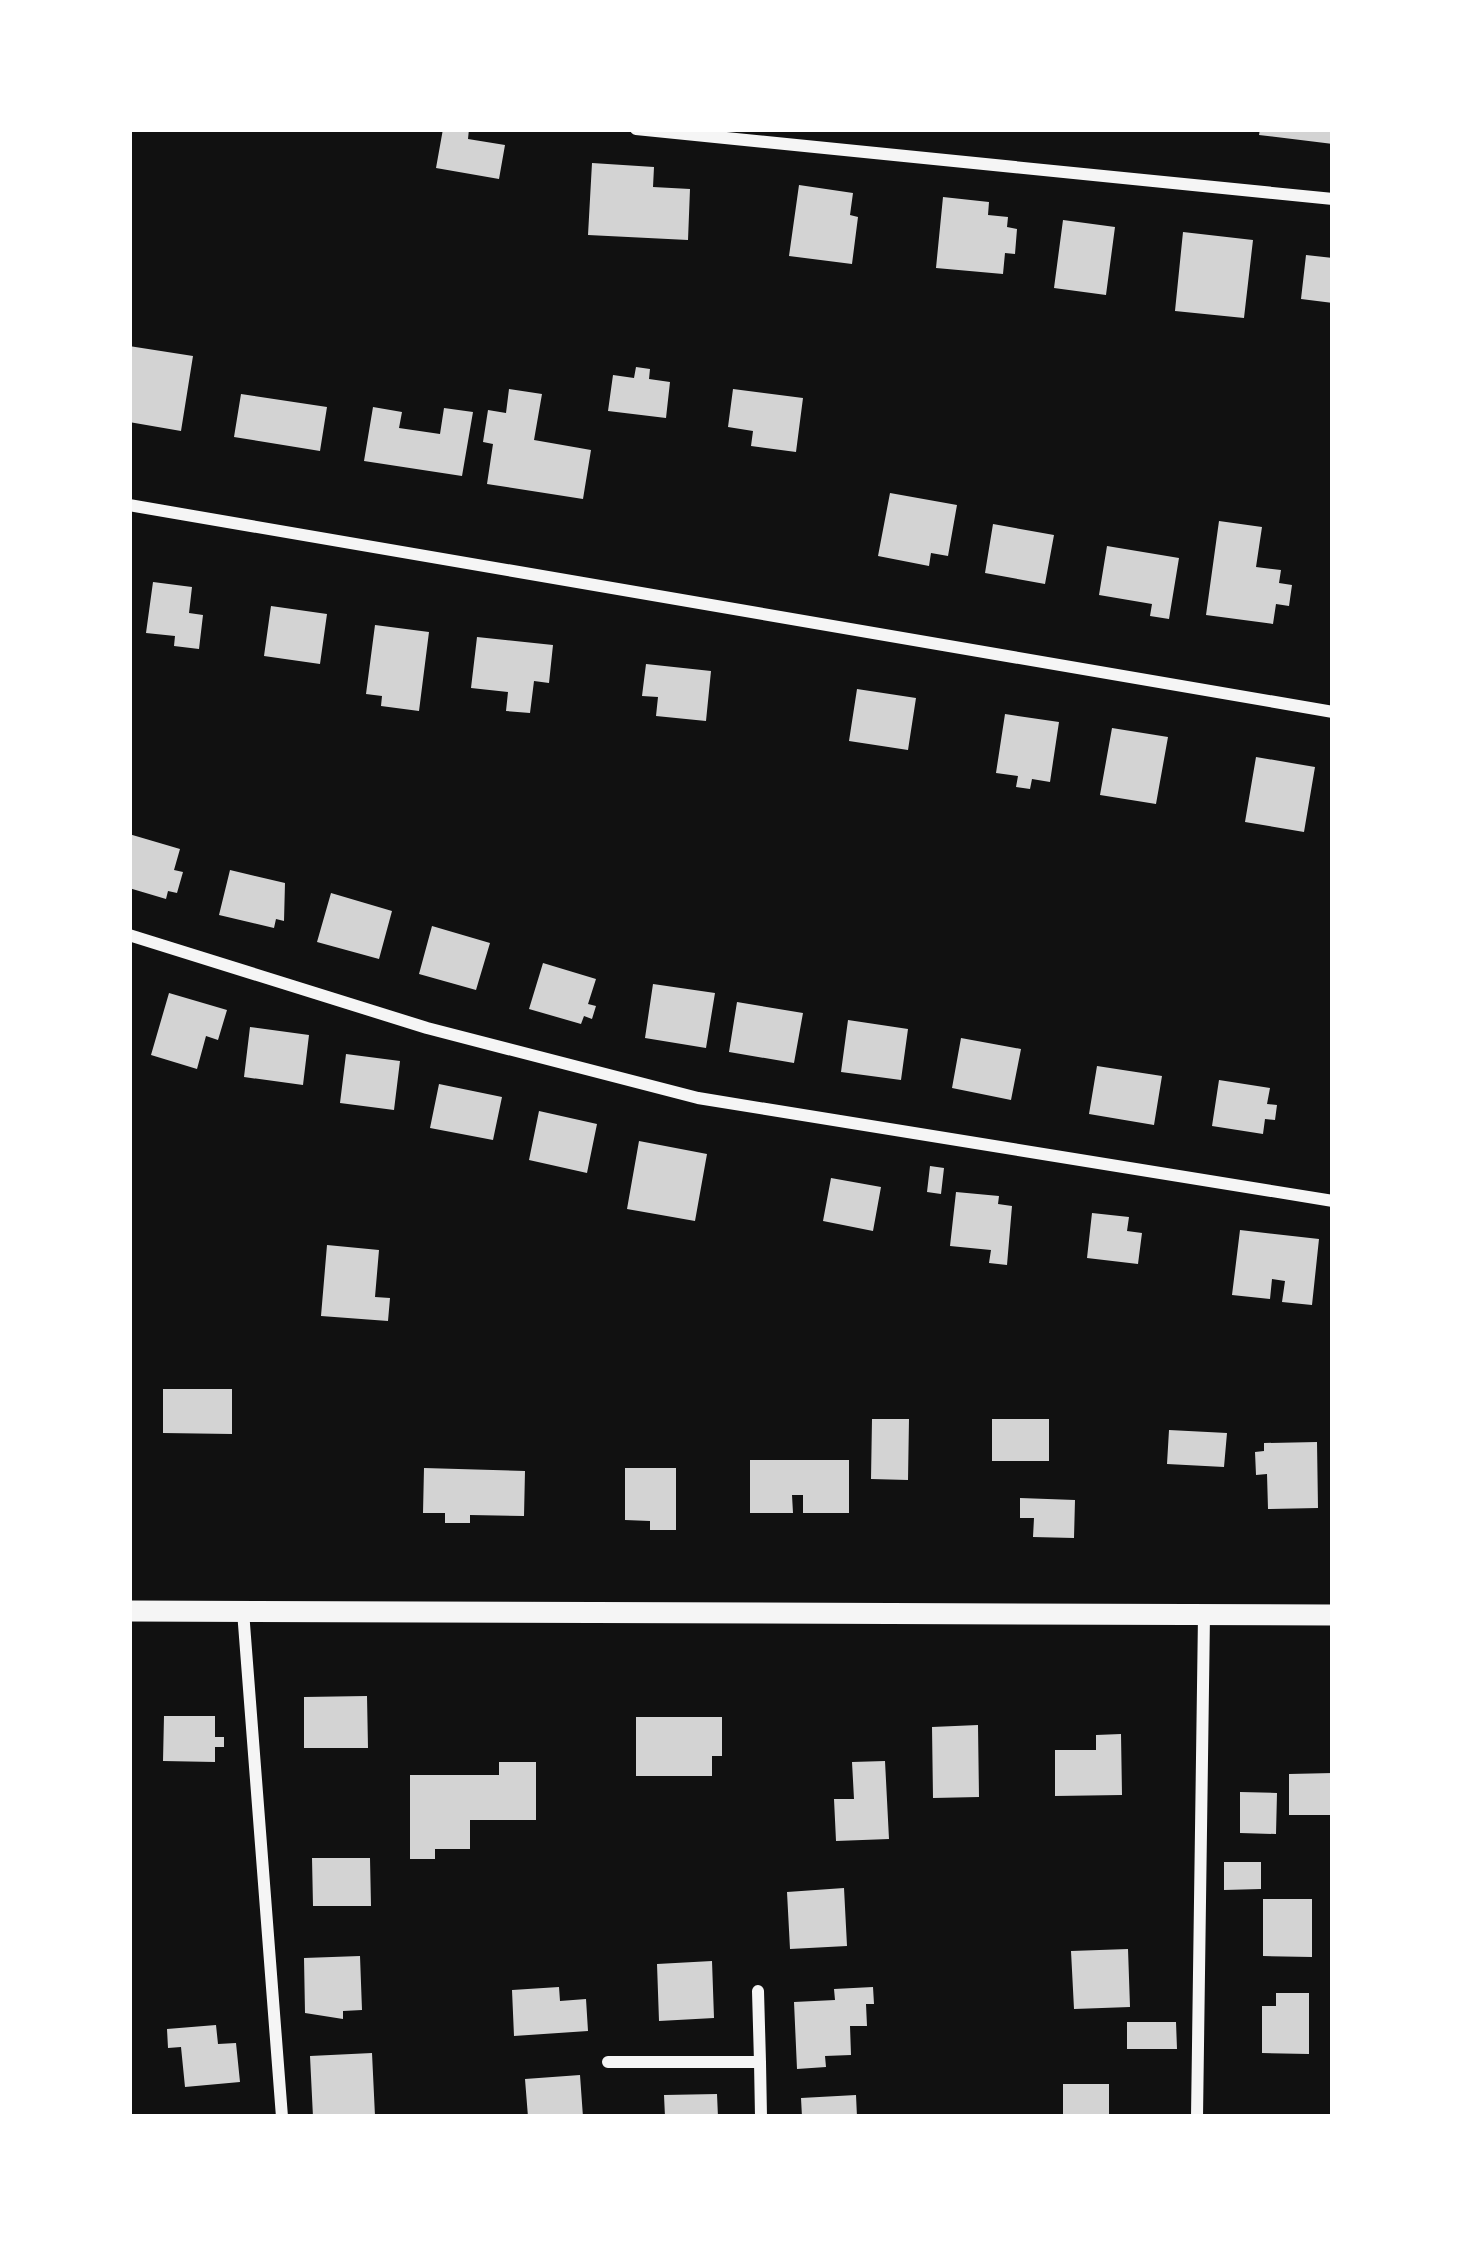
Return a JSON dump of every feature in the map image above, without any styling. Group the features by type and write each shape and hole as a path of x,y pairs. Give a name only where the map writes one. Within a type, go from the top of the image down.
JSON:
{"street":[{"path":"636,129 1333,199"},
{"path":"129,505 1333,712"},
{"path":"129,935 427,1028 698,1098 1333,1201"},
{"path":"129,1611 1333,1615"},
{"path":"243,1611 282,2117"},
{"path":"1197,2117 1204,1615"},
{"path":"758,1991 761,2117"},
{"path":"608,2062 760,2062"}],"building":[{"path":"443,129 469,129 468,139 505,145 499,179 436,168"},
{"path":"1260,129 1333,129 1333,144 1259,135"},
{"path":"592,163 654,167 653,187 690,189 688,240 588,235"},
{"path":"799,185 853,193 850,215 858,217 852,264 789,256"},
{"path":"943,197 989,202 988,215 1008,217 1007,227 1017,229 1015,254 1005,253 1003,274 936,268"},
{"path":"1063,220 1115,227 1106,295 1054,288"},
{"path":"1183,232 1253,240 1244,318 1175,311"},
{"path":"1306,255 1333,258 1333,303 1301,299"},
{"path":"129,346 193,356 181,431 129,422"},
{"path":"636,367 650,369 649,379 670,382 666,418 608,411 613,375 634,378"},
{"path":"509,389 542,394 534,440 591,450 583,499 487,484 493,444 483,442 488,410 506,413"},
{"path":"733,389 803,398 796,452 751,446 753,431 728,427"},
{"path":"241,394 327,407 320,451 234,437"},
{"path":"373,407 402,412 399,428 440,434 444,408 473,412 462,476 364,461"},
{"path":"890,493 957,505 948,556 931,553 929,566 878,556"},
{"path":"1219,521 1262,527 1256,567 1281,570 1279,583 1292,585 1289,606 1276,604 1273,624 1206,615"},
{"path":"993,524 1054,535 1045,584 985,573"},
{"path":"1107,546 1179,558 1169,619 1150,616 1152,604 1099,595"},
{"path":"153,582 192,587 189,613 203,615 199,649 174,646 175,636 146,633"},
{"path":"271,606 327,614 320,664 264,656"},
{"path":"375,625 429,632 419,711 381,706 382,696 366,694"},
{"path":"477,637 553,645 549,683 534,681 530,713 506,711 508,692 471,688"},
{"path":"646,664 711,671 706,721 656,716 658,697 642,696"},
{"path":"857,689 916,698 908,750 849,741"},
{"path":"1005,714 1059,722 1050,782 1032,779 1030,789 1016,787 1018,776 996,773"},
{"path":"1112,728 1168,737 1156,804 1100,795"},
{"path":"1256,757 1315,767 1304,832 1245,822"},
{"path":"129,834 180,849 174,870 183,872 177,893 168,891 166,899 129,888"},
{"path":"230,870 285,883 284,921 276,919 274,928 219,915"},
{"path":"331,893 392,911 379,959 317,942"},
{"path":"432,926 490,943 476,990 419,974"},
{"path":"543,963 596,979 588,1004 596,1006 592,1019 584,1016 581,1024 529,1009"},
{"path":"653,984 715,993 706,1048 645,1038"},
{"path":"169,993 227,1010 218,1040 206,1036 197,1069 151,1055"},
{"path":"737,1002 803,1013 794,1063 729,1052"},
{"path":"848,1020 908,1029 901,1080 841,1072"},
{"path":"250,1027 309,1035 303,1085 244,1077"},
{"path":"961,1038 1021,1049 1011,1100 952,1088"},
{"path":"346,1054 400,1061 394,1110 340,1103"},
{"path":"1097,1066 1162,1076 1154,1125 1089,1114"},
{"path":"1219,1080 1270,1088 1267,1104 1277,1105 1275,1120 1265,1119 1263,1134 1212,1126"},
{"path":"439,1084 502,1097 493,1140 430,1128"},
{"path":"539,1111 597,1124 587,1173 529,1160"},
{"path":"639,1141 707,1154 695,1221 627,1209"},
{"path":"930,1166 944,1168 941,1194 927,1192"},
{"path":"831,1178 881,1187 873,1231 823,1221"},
{"path":"956,1192 999,1196 998,1204 1012,1206 1007,1265 989,1263 991,1250 950,1246"},
{"path":"1092,1213 1129,1217 1127,1231 1142,1233 1138,1264 1087,1258"},
{"path":"1240,1230 1319,1239 1312,1305 1282,1302 1285,1281 1272,1279 1270,1299 1232,1295"},
{"path":"327,1245 379,1250 375,1297 390,1298 388,1321 321,1316"},
{"path":"163,1389 232,1389 232,1434 163,1433"},
{"path":"872,1419 909,1419 908,1480 871,1479"},
{"path":"992,1419 1049,1419 1049,1461 992,1461"},
{"path":"1169,1430 1227,1433 1224,1467 1167,1464"},
{"path":"1317,1442 1318,1508 1268,1509 1267,1474 1256,1475 1255,1452 1264,1451 1264,1443"},
{"path":"750,1460 849,1460 849,1513 803,1513 803,1495 792,1495 793,1513 750,1513"},
{"path":"424,1468 525,1471 524,1516 470,1515 470,1523 445,1523 445,1513 423,1513"},
{"path":"625,1468 676,1468 676,1530 650,1530 650,1521 625,1520"},
{"path":"1020,1498 1075,1500 1074,1538 1033,1537 1034,1518 1020,1518"},
{"path":"367,1696 368,1748 304,1748 304,1697"},
{"path":"164,1716 215,1716 215,1737 224,1737 224,1747 215,1747 215,1762 163,1761"},
{"path":"636,1717 722,1717 722,1756 712,1756 712,1776 636,1776"},
{"path":"978,1725 979,1797 933,1798 932,1727"},
{"path":"1121,1734 1122,1795 1055,1796 1055,1750 1096,1750 1096,1735"},
{"path":"885,1761 889,1839 836,1841 834,1799 854,1799 852,1762"},
{"path":"499,1762 536,1762 536,1820 470,1820 470,1849 435,1849 435,1859 410,1859 410,1775 499,1775"},
{"path":"1333,1773 1333,1815 1289,1815 1289,1774"},
{"path":"1240,1792 1277,1793 1276,1834 1240,1833"},
{"path":"312,1858 370,1858 371,1906 313,1906"},
{"path":"1224,1862 1261,1862 1261,1889 1224,1890"},
{"path":"844,1888 847,1946 790,1949 787,1892"},
{"path":"1263,1899 1312,1899 1312,1957 1263,1956"},
{"path":"1128,1949 1130,2007 1074,2009 1071,1951"},
{"path":"360,1956 362,2010 343,2011 343,2019 305,2013 304,1958"},
{"path":"712,1961 714,2018 659,2021 657,1964"},
{"path":"559,1987 560,2001 586,1999 588,2031 514,2036 512,1990"},
{"path":"873,1987 874,2004 866,2004 867,2026 850,2026 851,2055 825,2056 826,2067 797,2069 794,2002 835,2000 834,1989"},
{"path":"1276,1993 1309,1993 1309,2054 1262,2053 1262,2006 1276,2006"},
{"path":"1127,2022 1176,2022 1177,2049 1127,2049"},
{"path":"216,2025 218,2044 236,2043 240,2082 185,2087 181,2047 168,2048 167,2029"},
{"path":"372,2053 375,2116 313,2117 310,2056"},
{"path":"580,2075 583,2117 528,2117 525,2079"},
{"path":"1063,2084 1109,2084 1109,2117 1063,2114"},
{"path":"717,2094 718,2117 665,2117 664,2095"},
{"path":"856,2095 857,2117 802,2117 801,2098"}]}
